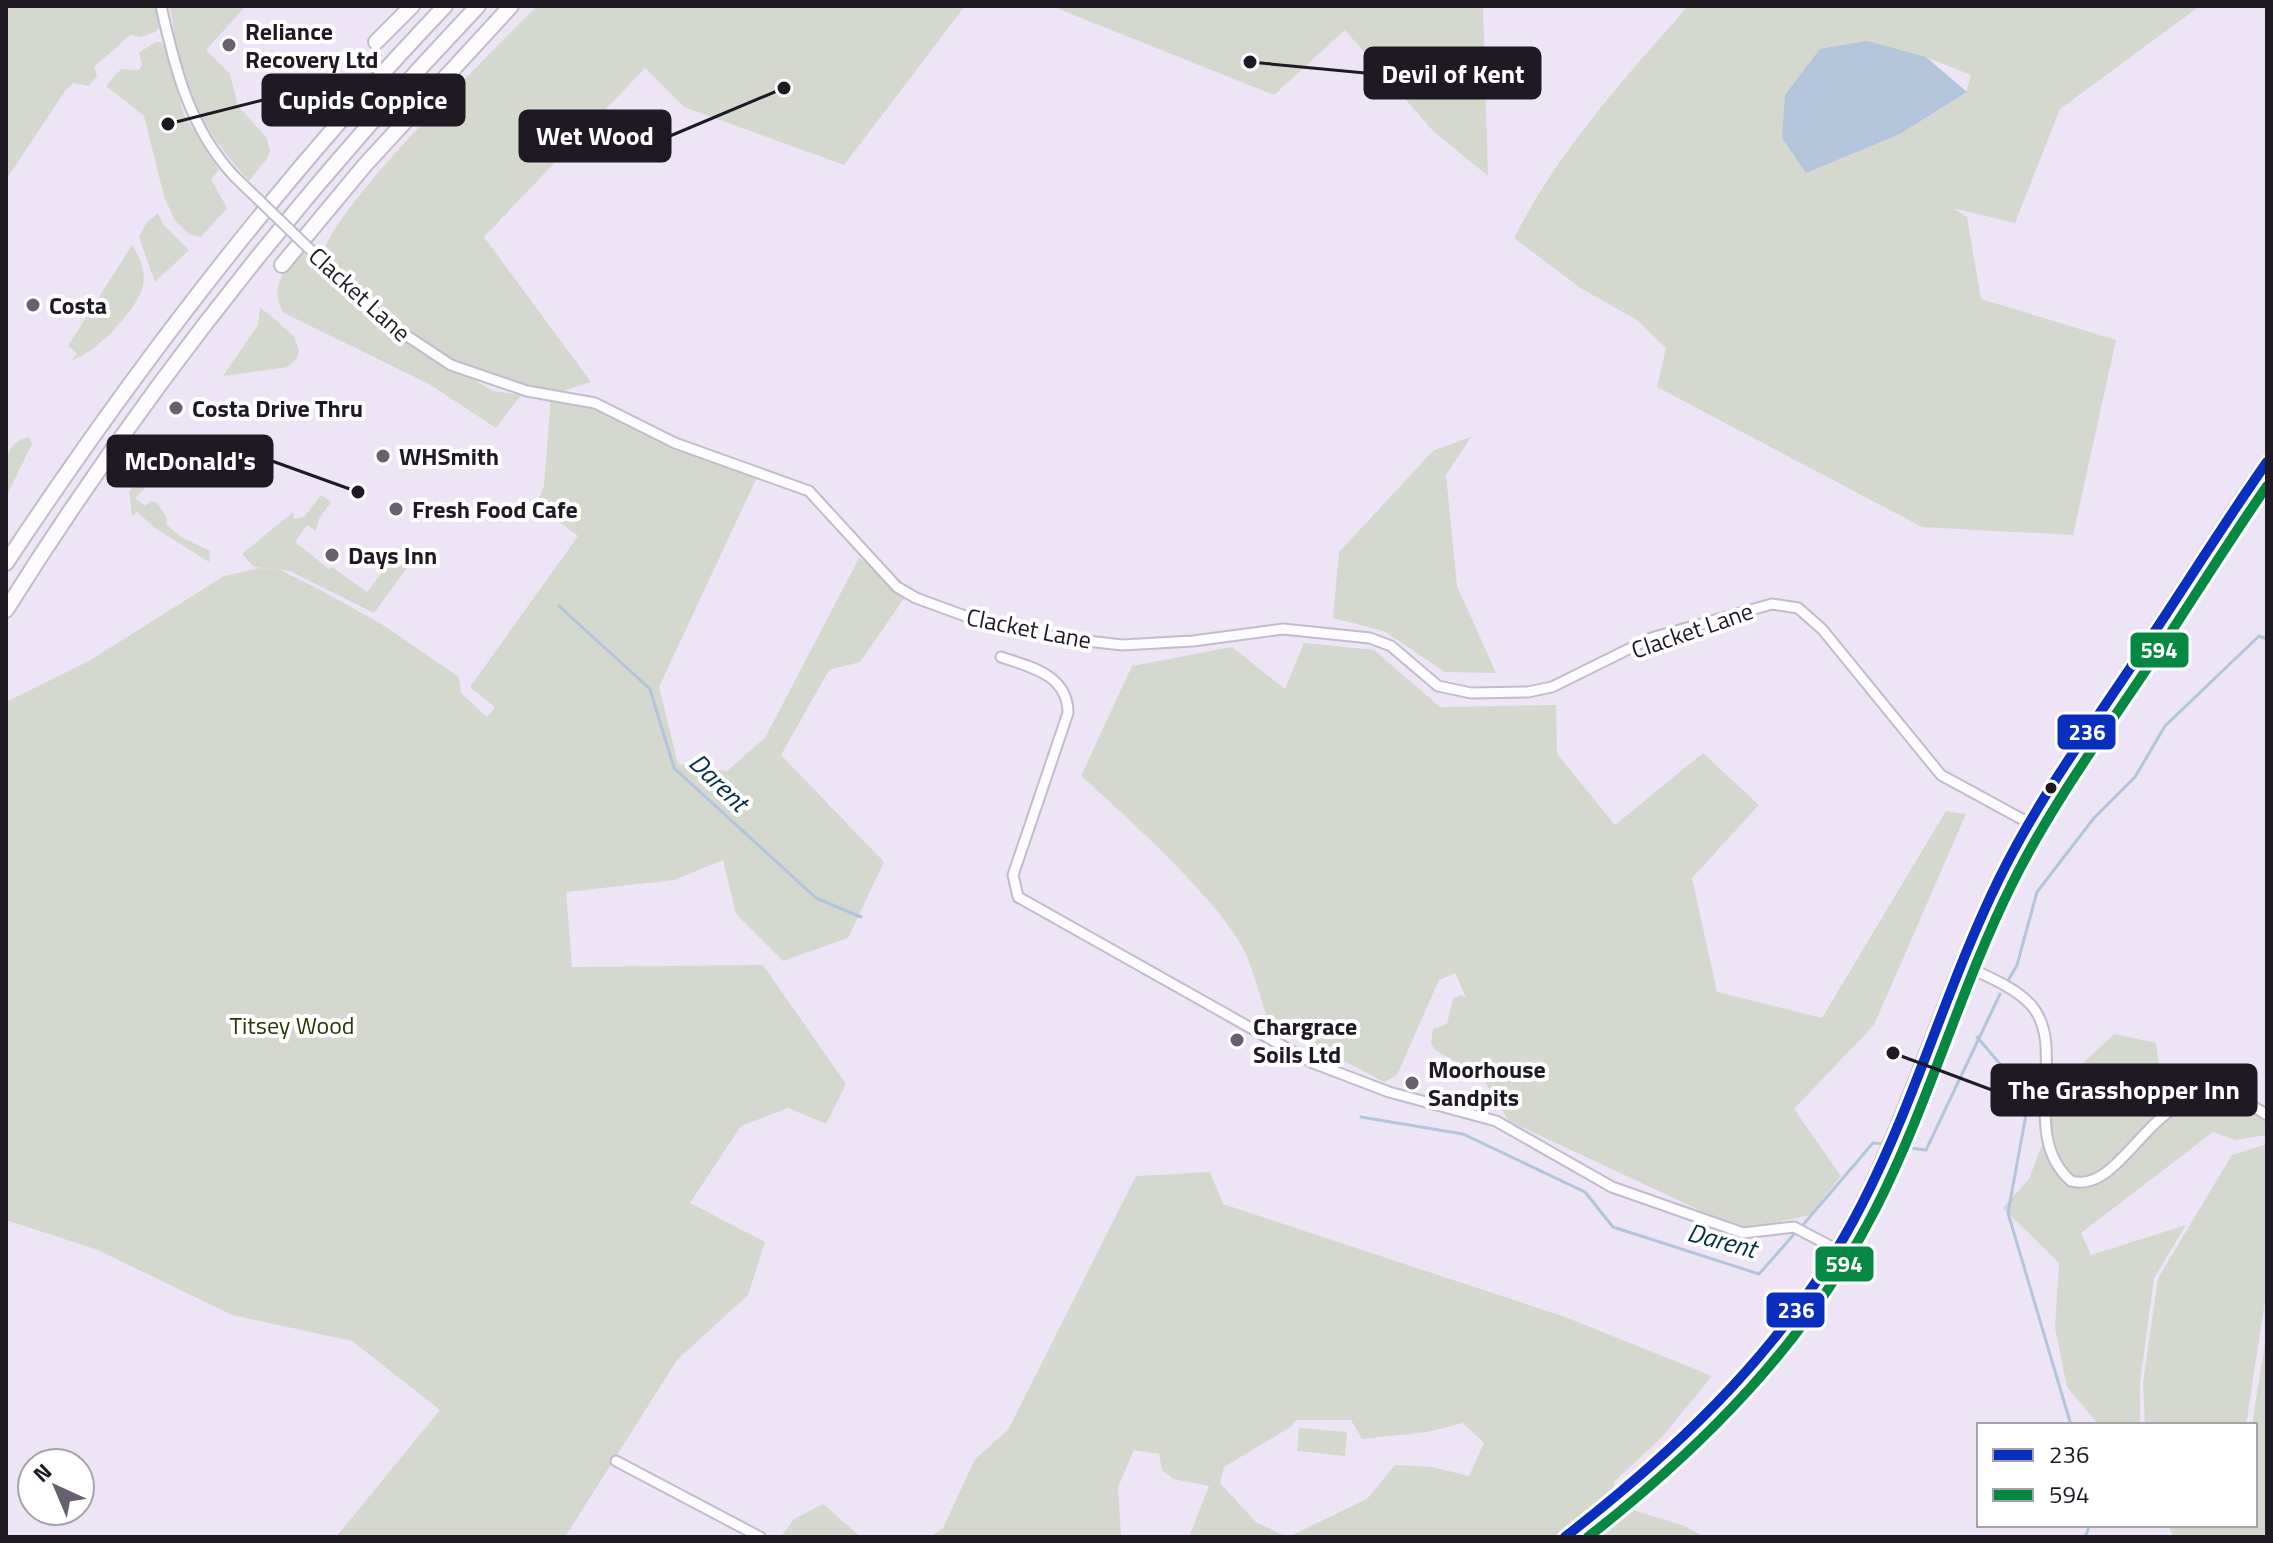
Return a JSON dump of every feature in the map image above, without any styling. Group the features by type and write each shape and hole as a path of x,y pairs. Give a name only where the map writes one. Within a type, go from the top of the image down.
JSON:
{"highway":[{"path":"376,42 412,6"},
{"path":"6,563 104,418 221,263 345,115 445,6"},
{"path":"6,610 101,465 207,321 368,126 478,6"},
{"path":"282,265 365,165 511,6"}],"main road":[{"path":"1565,1537 1642,1478 1717,1408 1783,1329 1836,1249 1888,1145 1998,880 2029,823 2267,462"}],"street":[{"name":"Clacket Lane","path":"161,6 184,97 206,138 234,176 383,320 451,365 527,391 595,403 675,443 809,491 897,587 916,598 976,620 1061,638 1122,645 1193,641 1283,629 1370,638 1391,646 1431,681 1446,689 1512,693 1560,684 1658,636 1785,603 1805,612 1822,629 1941,775 2029,823"},
{"path":"1001,657 1053,679 1068,702 1068,713 1013,875 1018,897 1313,1063 1389,1092 1496,1121 1612,1187 1743,1233 1794,1227 1836,1249"},
{"path":"1961,964 2001,985 2033,1007 2045,1050 2045,1126 2049,1147 2056,1164 2071,1181 2092,1180 2107,1171 2161,1118 2185,1101 2223,1096 2267,1115"},
{"path":"616,1461 760,1537"}],"green space":[{"path":"6,6 156,6 159,28 141,37 130,35 94,67 97,76 89,86 73,83 6,180"},
{"path":"169,6 246,6 206,50 230,74 238,106 267,138 270,151 249,181 212,135 196,105 177,49"},
{"name":"Titsey Wood","path":"537,6 965,6 844,165 684,107 645,68 484,237 591,382 554,394 574,397 758,475 659,687 678,764 727,771 765,738 859,558 910,590 860,662 829,670 781,755 884,862 848,938 783,961 736,914 723,860 674,880 566,892 572,967 763,965 846,1084 826,1124 788,1108 741,1126 690,1203 765,1242 748,1295 677,1360 565,1537 336,1537 440,1410 352,1341 232,1315 98,1250 6,1220 6,702 89,661 224,576 260,568 280,570 380,623 459,677 461,693 487,717 495,707 470,687 578,536 537,505 544,486 551,395 475,375 404,336 322,261 329,240 379,172"},
{"path":"1051,6 1483,6 1488,176 1433,131 1345,30 1274,95"},
{"path":"1688,6 2200,6 2060,109 2015,223 1953,208 1967,217 1981,299 2116,340 2073,535 1922,527 1657,387 1666,348 1637,320 1582,289 1514,238 1531,206 1572,146 1616,89","holes":["1926,57 1971,75 1966,93 1900,134 1806,173"]},
{"path":"155,42 161,42 166,49 184,115 219,170 211,179 227,208 201,237 190,235 175,221 164,196 144,116 106,86 121,69 139,70 142,65 139,53"},
{"path":"158,213 163,224 189,250 155,282 139,237 147,222"},
{"path":"132,245 143,270 144,281 139,296 124,319 103,341 72,360 77,353 68,346"},
{"path":"300,250 382,327 493,391 521,395 496,428 429,384 284,313 278,296 280,280"},
{"path":"260,307 294,336 299,351 297,358 288,367 223,376 258,325"},
{"path":"29,437 32,444 6,497 9,452 20,440"},
{"path":"1471,437 1446,475 1457,586 1496,673 1445,672 1384,631 1333,618 1339,552 1434,450"},
{"path":"139,483 149,484 135,498 145,506 151,501 157,503 167,518 166,524 181,537 210,551 209,562 155,528 137,512 132,516 129,491"},
{"path":"321,495 331,502 319,519 316,531 307,525 295,542 329,569 332,567 367,592 399,551 412,561 374,613 290,571 254,567 242,554 293,512 294,519 304,517"},
{"path":"1304,643 1374,650 1440,707 1556,705 1557,754 1615,825 1703,753 1759,805 1692,878 1717,992 1822,1018 1946,811 1966,814 1874,1025 1794,1109 1841,1176 1810,1215 1742,1230 1509,1121 1482,1077 1435,1050 1431,1044 1433,1029 1447,1024 1453,999 1460,995 1466,997 1455,973 1439,980 1397,1075 1384,1082 1278,1026 1270,1028 1245,952 1216,909 1170,860 1081,776 1132,666 1232,647 1285,689"},
{"path":"2114,1034 2156,1043 2163,1093 2239,1083 2267,1118 2267,1135 2235,1140 2213,1132 2081,1233 2091,1255 2186,1225 2154,1278 2140,1383 2140,1423 2097,1423 2067,1387 2055,1328 2059,1263 2003,1208 2029,1179 2055,1110 2078,1068"},
{"path":"2267,1144 2267,1288 2246,1423 2145,1423 2143,1383 2158,1278 2232,1155"},
{"path":"1210,1172 1223,1204 1565,1317 1712,1376 1662,1437 1614,1482 1616,1505 1685,1526 1704,1537 1288,1537 1367,1499 1395,1465 1432,1467 1469,1476 1484,1443 1463,1423 1427,1432 1362,1439 1351,1420 1296,1420 1292,1426 1224,1467 1220,1483 1256,1522 1287,1537 1189,1537 1209,1486 1173,1479 1162,1470 1159,1454 1134,1450 1118,1487 1121,1537 930,1537 943,1528 975,1459 1008,1430 1136,1176"},
{"path":"2267,1330 2267,1537 2174,1537 2168,1527 2257,1527 2257,1423 2252,1423"},
{"path":"1299,1428 1347,1432 1345,1456 1297,1451"},
{"path":"823,1504 861,1537 781,1537 794,1519"}],"water":[{"path":"1867,41 1926,57 1967,92 1900,134 1806,173 1782,138 1785,95 1820,49"}],"waterway":[{"name":"Darent","path":"559,606 650,689 674,768 816,898 861,917"},
{"name":"Darent","path":"2009,979 2017,965 2037,892 2094,818 2135,777 2165,726 2259,636 2267,639"},
{"name":"Darent","path":"1895,1146 1926,1150 2000,994"},
{"path":"1977,1037 2029,1098 2008,1213 2070,1423"},
{"name":"Darent","path":"1361,1117 1463,1134 1585,1192 1613,1227 1759,1274 1796,1232"},
{"name":"Darent","path":"1802,1226 1873,1143 1883,1144"},
{"path":"2085,1537 2089,1527"}],"transit line":[{"name":"236","path":"1565,1537 1652,1465 1732,1387 1769,1345 1834,1254 1862,1204 1899,1124 1980,919 2014,850 2064,766 2267,462"},
{"name":"594","path":"1588,1537 1672,1466 1749,1389 1785,1348 1848,1258 1894,1170 1994,922 2028,854 2077,772 2267,486"}],"place":[{"name":"Reliance Recovery Ltd","path":"229,45"},
{"name":"Devil of Kent","path":"1250,62"},
{"name":"Wet Wood","path":"784,88"},
{"name":"Cupids Coppice","path":"168,124"},
{"name":"Costa","path":"33,305"},
{"name":"Costa Drive Thru","path":"176,408"},
{"name":"WHSmith","path":"383,456"},
{"name":"McDonald's","path":"358,492"},
{"name":"Fresh Food Cafe","path":"396,509"},
{"name":"Days Inn","path":"332,555"},
{"name":"Chargrace Soils Ltd","path":"1237,1040"},
{"name":"The Grasshopper Inn","path":"1893,1053"},
{"name":"Moorhouse Sandpits","path":"1412,1083"}]}
